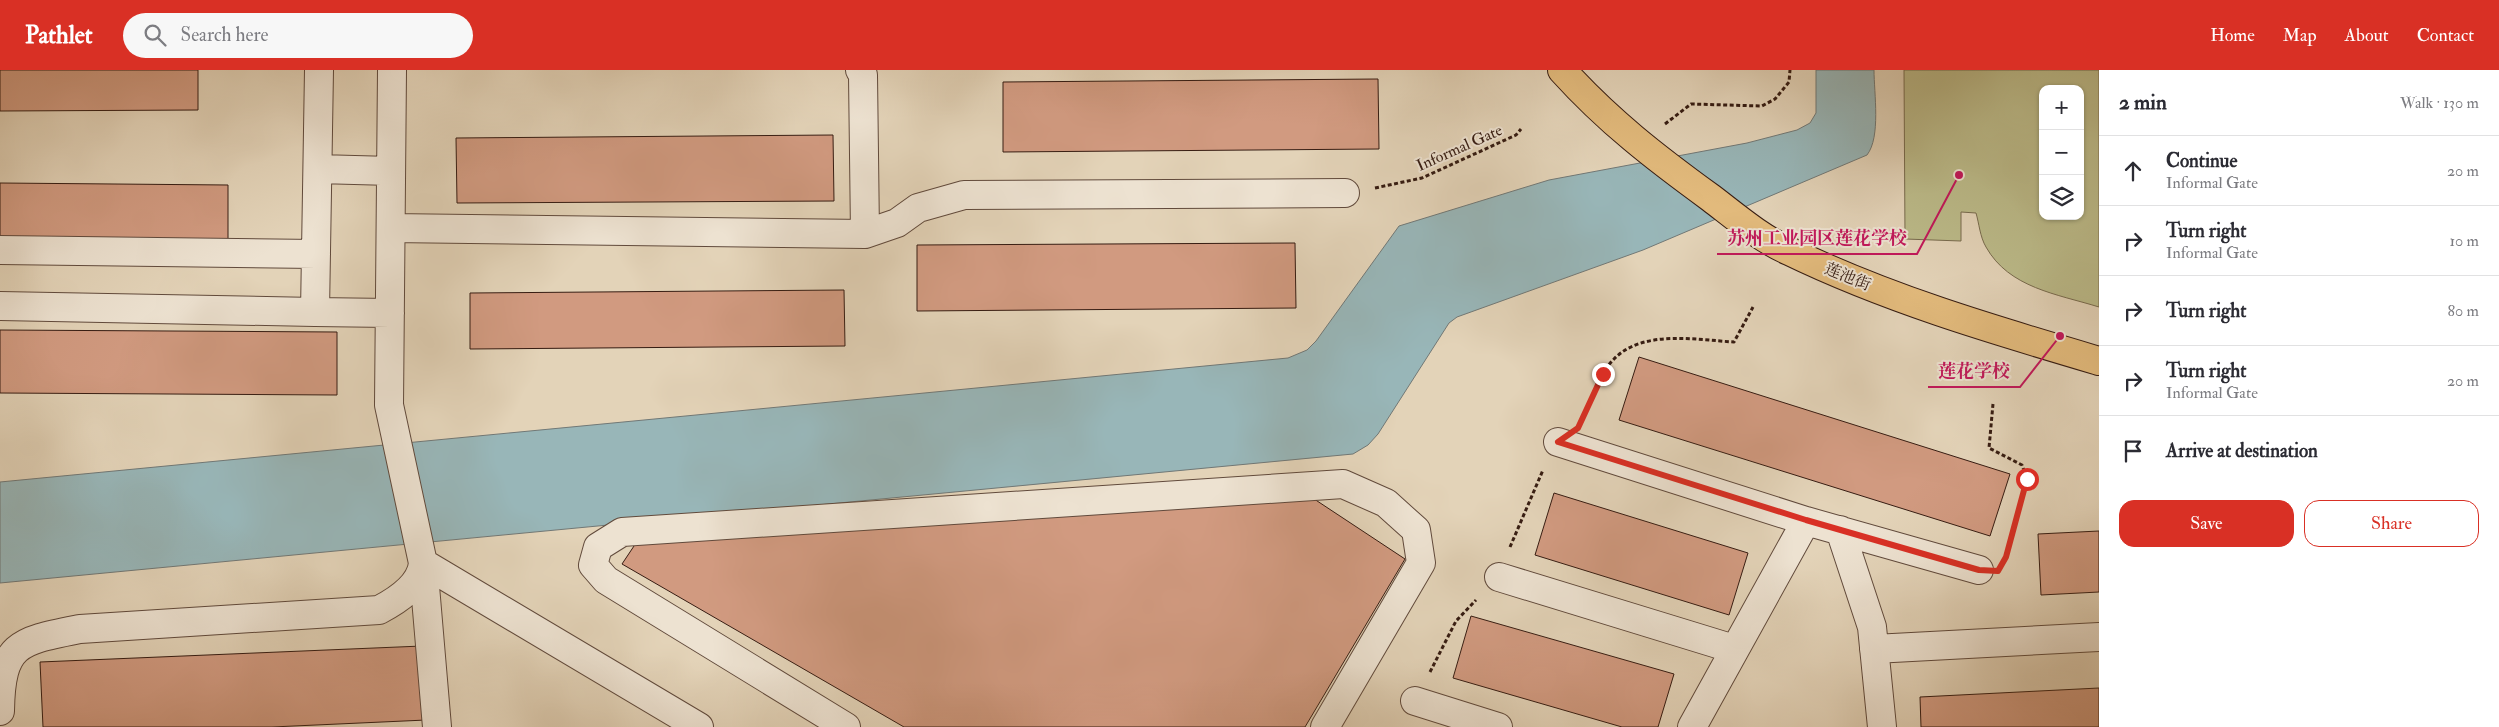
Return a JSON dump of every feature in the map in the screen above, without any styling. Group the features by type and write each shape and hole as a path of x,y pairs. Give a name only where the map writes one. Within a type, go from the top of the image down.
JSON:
{"main road":[{"name":"莲池街","path":"1562,70 1583,94 1638,144 1760,235 1788,251 1927,308 2099,361"}],"street":[{"path":"315,312 319,70"},
{"path":"392,70 389,404 423,563 437,727"},
{"path":"860,70 863,75 865,234"},
{"path":"318,168 391,171"},
{"path":"391,228 865,234 897,223 918,208 964,195 1345,193"},
{"path":"0,250 316,254"},
{"path":"0,306 390,313"},
{"path":"1558,442 1806,520 1979,570"},
{"path":"846,727 606,580 593,565 598,547 622,532 1343,484 1386,503 1416,530 1421,563 1325,727"},
{"path":"1692,727 1806,520"},
{"path":"1840,530 1872,627 1882,727"},
{"path":"0,710 4,667 17,648 42,636 80,629 379,610 394,602 410,588 422,574 423,563"},
{"path":"423,563 699,727"},
{"path":"1499,577 1734,649"},
{"path":"1874,649 2099,637"},
{"path":"1415,701 1498,727"}],"path":[{"path":"1661,127 1690,104 1762,106 1775,99 1789,82 1790,70"},
{"name":"Informal Gate","path":"1345,193 1422,178 1516,135 1521,130"},
{"path":"1558,442 1578,428 1603,374 1615,358 1636,344 1664,339 1734,342 1753,307"},
{"path":"1979,570 1998,571 2006,557 2027,479 2022,465 1989,448 1993,404"}],"shaded area":[{"path":"1904,70 2099,70 2099,307 2035,288 2007,272 1986,247 1976,213 1961,212 1961,241 1905,239"}],"water":[{"path":"1816,70 1874,70 1875,126 1874,137 1867,155 1643,250 1457,317 1449,323 1378,434 1368,445 1353,454 0,583 0,482 1288,358 1307,350 1316,341 1399,226 1549,180 1747,143 1797,130 1810,123 1816,113"}],"building":[{"path":"0,70 198,70 198,110 0,111"},
{"path":"1378,79 1379,149 1003,152 1003,82"},
{"path":"833,135 834,201 457,203 456,138"},
{"path":"0,183 228,185 228,247 0,245"},
{"path":"1295,243 1296,308 917,311 917,245"},
{"path":"844,290 845,346 470,349 470,293"},
{"path":"0,330 337,332 337,395 0,393"},
{"path":"1639,357 2010,474 1990,536 1619,420"},
{"path":"1296,487 1405,559 1305,727 904,727 622,564 642,534"},
{"path":"1554,493 1748,553 1729,615 1535,555"},
{"path":"2099,531 2099,592 2041,595 2038,534"},
{"path":"1471,616 1674,674 1658,727 1622,727 1453,678"},
{"path":"422,646 426,720 272,727 43,727 40,662"},
{"path":"2099,688 2099,727 1921,727 1920,697"}],"place":[{"name":"苏州工业园区莲花学校","path":"1959,175"},
{"name":"莲花学校","path":"2060,336"}],"route":[{"path":"1603,374 1578,428 1558,442 1806,520 1979,570 1998,571 2006,557 2027,479"}]}
